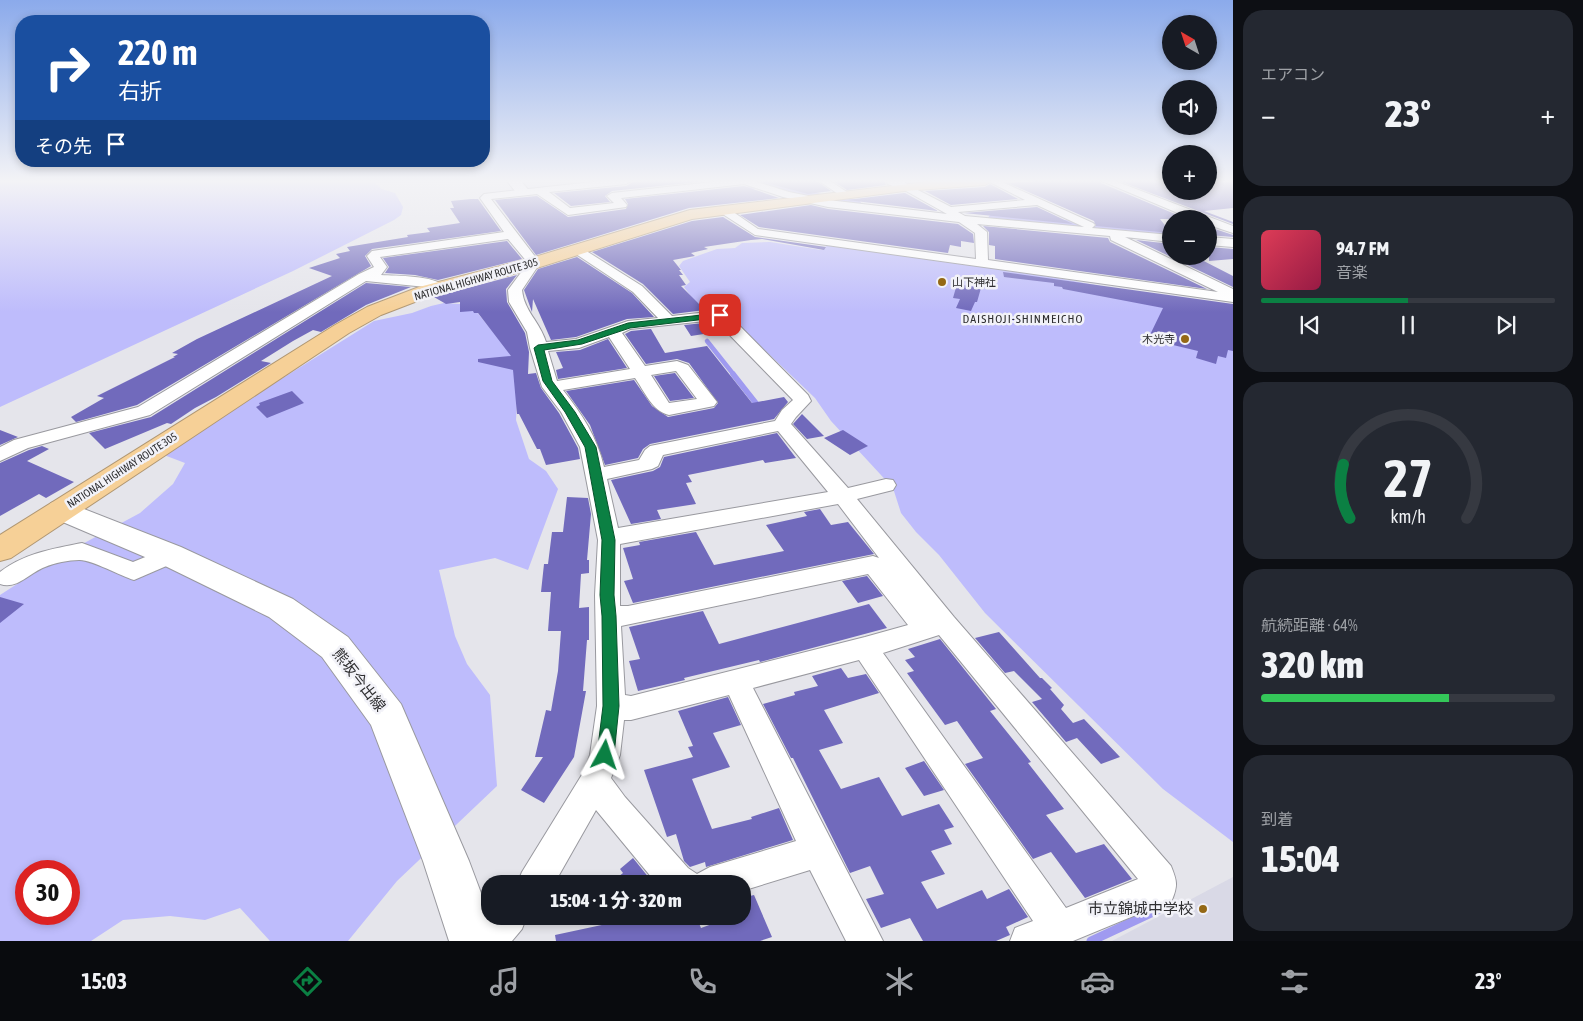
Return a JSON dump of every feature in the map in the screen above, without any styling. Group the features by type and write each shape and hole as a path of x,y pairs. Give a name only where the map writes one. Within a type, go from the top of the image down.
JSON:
{"highway":[{"name":"NATIONAL HIGHWAY ROUTE 305","path":"0,550 355,322 387,306 438,287 534,263 656,225"}],"main road":[{"name":"熊坂今出線","path":"61,510 170,555 281,608 335,647 387,716 446,861 474,941"}],"street":[{"path":"505,225 510,235 525,248 534,263 518,285 515,293 518,307 535,332 538,348 551,387 570,412 586,438 594,457 608,535 607,595 611,706 605,755 594,781 539,875"},
{"path":"744,225 755,232 1233,296"},
{"path":"970,225 981,232 982,262"},
{"path":"1047,225 1162,237"},
{"path":"1090,225 1233,296"},
{"path":"1099,225 1162,230"},
{"path":"1219,225 1233,230"},
{"path":"0,455 21,444 144,411 364,277 376,272 380,268 373,256 376,254 510,235"},
{"path":"1217,235 1233,237"},
{"path":"1217,242 1233,243"},
{"path":"576,250 628,280 644,292 668,321"},
{"path":"364,277 428,283 438,287"},
{"path":"538,348 579,343 628,326 717,315 724,318 799,395 802,401 788,414 782,425"},
{"path":"551,387 638,372 613,331"},
{"path":"597,475 645,465 651,462 652,454 657,450 782,425"},
{"path":"782,425 843,496 935,626"},
{"path":"608,535 622,536 843,496 886,484"},
{"path":"8,578 20,569 40,559 82,551 134,570 170,555"},
{"path":"609,616 628,616 873,564 935,626 1159,878 1160,888 1028,941"},
{"path":"611,706 630,708 865,648 935,626"},
{"path":"865,648 1059,928"},
{"path":"736,681 818,851 865,941"},
{"path":"594,781 614,808 672,875"},
{"path":"739,875 818,851"},
{"path":"489,941 502,925"}],"shaded area":[{"path":"0,225 384,225 293,271 0,407"},
{"path":"770,242 821,250 831,243 983,264 1208,306 1233,315 1233,842 1163,789 985,613 939,555 916,532 901,513 893,488 831,421 815,398 729,316 704,314 684,287 690,282 679,266 683,261 717,249 735,248 742,243"},
{"path":"444,303 460,304 476,311 519,364 516,420 529,459 546,471 558,489 528,570 495,558 439,570 455,636 467,664 490,695 497,786 397,881 348,941 270,941 240,908 205,920 170,916 123,920 91,941 0,941 0,595 62,555 140,513 173,484 185,463 164,455 201,429 374,321 412,313"},
{"name":"市立錦城中学校","path":"1233,877 1233,941 1112,941"}],"building":[{"path":"447,225 497,225 501,231 372,249 365,256 371,266 137,405 76,422 71,417 104,398 97,396 175,357 173,357 178,354 172,353 197,339 332,276 309,268 340,258 336,254 350,251 347,247 430,232 427,228"},
{"path":"514,225 634,225 536,255"},
{"path":"679,225 736,225 755,237 826,247 824,250 762,239 704,247 708,249 691,253 695,256 673,260 683,275 679,275 686,285 681,286 705,310 673,314 643,284 592,252"},
{"path":"756,225 959,225 973,234 974,243 961,241 961,247 950,245 948,253 759,227"},
{"path":"1096,225 1162,225 1162,232 1096,226"},
{"path":"983,226 1108,238 1110,242 1207,289 995,259 995,246 989,245 989,232"},
{"path":"1217,230 1233,235 1233,237 1217,236"},
{"path":"1136,240 1162,243 1162,253"},
{"path":"507,241 522,259 438,280 415,275 385,273 389,267 383,258"},
{"path":"1217,248 1233,249 1233,259 1217,260"},
{"path":"577,257 632,293 654,317 627,319 576,337 551,340 533,299 532,312 524,290 538,269"},
{"path":"1188,265 1212,265 1233,276 1233,287"},
{"path":"1003,272 1233,304 1233,351 1228,350 1226,358 1218,356 1216,364 1196,358 1198,351 1148,339 1163,308 1063,289 1062,287 1054,286 1054,283 1004,277"},
{"path":"517,275 506,289 507,302 525,333 529,352 528,374 536,373 541,388 559,413 578,448 580,459 546,465 540,449 537,449 519,414 517,414 513,370 478,362 478,359 511,356 478,313 473,311 460,312 460,302 446,304 434,297"},
{"path":"366,283 411,287 366,305 321,332 313,330 293,341 261,361 271,363 171,424 167,423 105,449 89,433 151,417"},
{"path":"957,284 981,288 977,302 975,302 971,311 956,308 960,299 953,298"},
{"path":"714,322 723,331 691,336 684,325"},
{"path":"651,329 665,353 707,346 752,403 784,397 788,402 774,419 650,444 643,449 638,458 605,465 590,425 566,391 634,380 652,406 668,417 714,408 718,403 689,363 677,359 646,364 625,334 631,331"},
{"path":"608,339 627,368 558,379 556,370 563,368 556,352 580,350"},
{"path":"675,373 694,398 670,401 654,376"},
{"path":"292,391 304,403 267,418 256,407 260,405 259,403"},
{"path":"802,414 824,436 807,439 793,424"},
{"path":"0,430 18,437 0,445"},
{"path":"843,430 868,446 850,455 824,438"},
{"path":"777,433 796,458 765,463 763,460 688,475 692,482 686,483 696,504 657,510 661,519 631,524 611,480 653,471 660,467 664,457"},
{"path":"42,446 49,449 27,461 74,482 46,498 39,494 0,516 0,463"},
{"path":"567,497 588,498 591,514 587,560 589,560 589,573 581,574 579,608 589,607 589,640 587,640 583,691 586,691 574,757 544,803 521,790 543,757 535,757 546,710 551,711 558,671 561,631 548,631 551,592 541,592 544,564 548,564 552,532 563,532"},
{"path":"820,509 831,525 848,522 874,554 633,603 624,581 633,579 623,548 640,545 639,542 696,532 714,565 784,551 766,525 807,516 804,512"},
{"path":"867,576 883,596 858,603 842,581"},
{"path":"0,597 24,604 0,623"},
{"path":"869,604 887,628 760,662 759,660 638,691 629,661 640,659 629,627 703,611 719,644"},
{"path":"999,632 1040,678 1052,688 1050,689 1064,705 1061,709 1073,723 1084,719 1120,757 1101,764 1077,738 1066,742 1032,702 1042,699 1014,671 1005,673 975,638"},
{"path":"940,639 996,709 990,711 1031,762 1028,763 1064,809 1046,815 1076,853 1104,844 1132,879 1085,898 1051,852 1033,859 965,764 983,758 957,721 945,725 907,673 914,671 905,660 915,657 908,649"},
{"path":"841,668 848,678 866,674 879,693 824,710 843,743 819,750 841,789 879,777 902,816 939,804 954,827 944,830 952,844 931,851 945,874 921,882 937,909 982,890 987,899 1009,889 1028,917 1006,927 1010,935 996,941 923,941 910,918 881,928 866,899 884,894 870,866 850,873 793,758 791,758 763,704 795,695 794,692 818,686 812,676"},
{"path":"728,697 741,725 713,733 730,767 692,779 712,829 752,819 751,817 779,808 793,840 706,867 705,862 690,867 684,861 676,834 667,837 644,770 693,757 688,747 693,746 678,711"},
{"path":"924,761 944,790 924,796 905,768"},
{"path":"633,858 647,875 620,875 623,873 620,869"},
{"path":"754,895 772,937 760,941 556,941 555,935 602,925 700,925 701,928 709,925 751,925 751,896"}],"waterway":[{"path":"1061,225 1162,234"},
{"path":"707,341 734,375"},
{"path":"733,374 759,407"},
{"path":"1091,941 1164,907 1158,900"}],"place":[{"name":"山下神社","path":"942,282"},
{"name":"木光寺","path":"1185,339"},
{"name":"市立錦城中学校","path":"1203,909"}],"district":[{"name":"DAISHOJI-SHINMEICHO","path":"1023,319"}],"route":[{"path":"605,755 611,706 611,664 607,595 609,540 594,457 586,438 557,393 551,387 538,348 584,342 607,332 628,326 720,315"}]}
